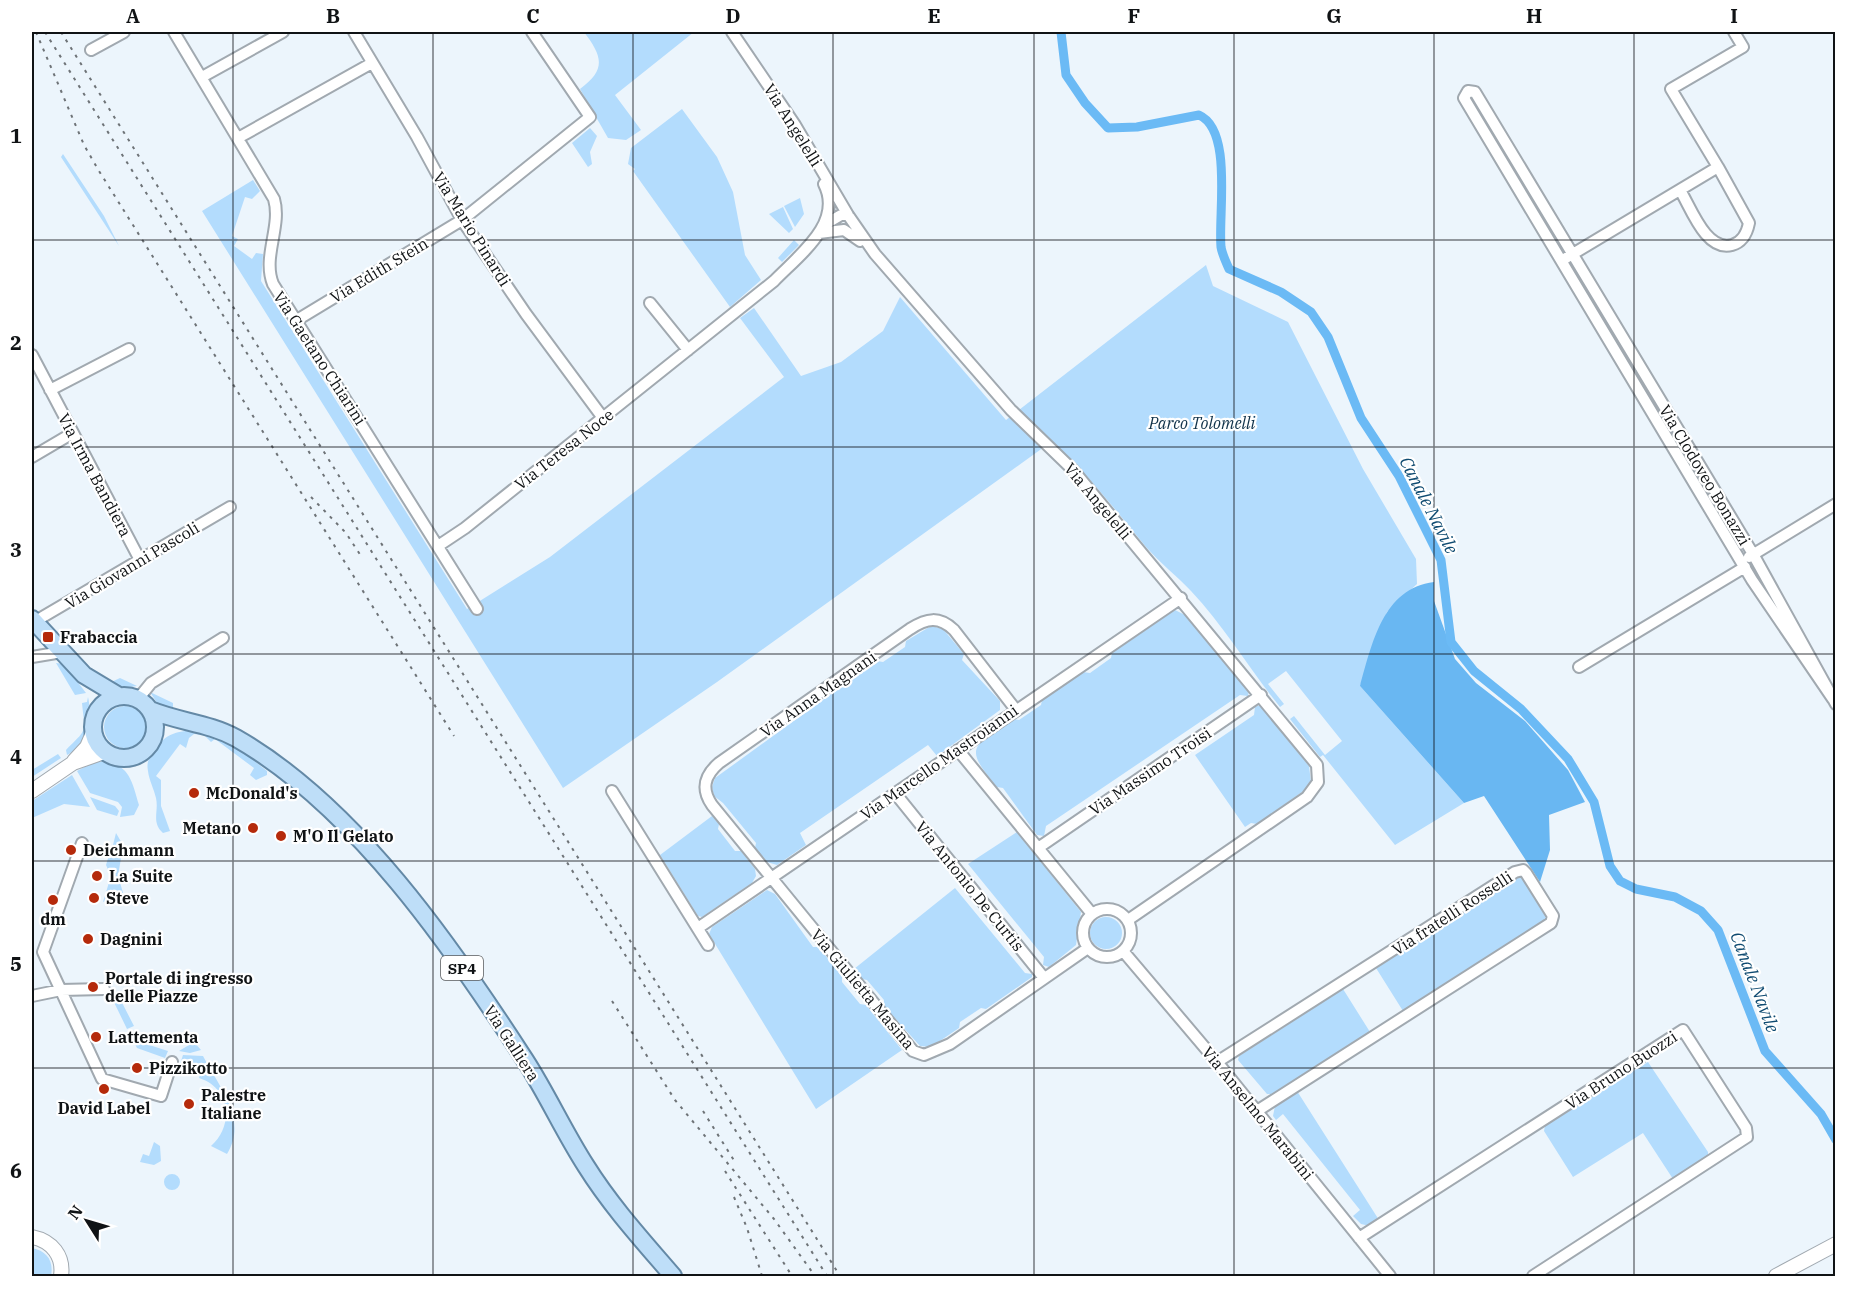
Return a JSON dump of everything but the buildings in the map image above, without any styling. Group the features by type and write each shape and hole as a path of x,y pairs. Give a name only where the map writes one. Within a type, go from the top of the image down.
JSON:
{"main road":[{"path":"33,621 84,675 120,696 138,699 150,710 155,730 152,741"},
{"path":"84,675 97,702 93,733 105,752 116,758 130,758 144,751 166,730 190,721"},
{"path":"97,712 109,700 120,696"},
{"name":"Via Galliera","path":"150,710 207,724 238,739 280,769 353,832 426,918 526,1061 585,1166 629,1225 673,1276"}],"street":[{"path":"91,50 124,32"},
{"name":"Via Gaetano Chiarini","path":"174,32 274,200 276,213 270,277 477,609"},
{"path":"202,78 283,32"},
{"name":"Via Mario Pinardi","path":"354,32 462,220 526,314 603,418"},
{"path":"462,220 590,117 532,32"},
{"name":"Via Angelelli","path":"732,32 800,132 848,215 888,268 1011,410 1073,470 1317,765 1319,774 1315,789 1301,802 1128,920"},
{"path":"1680,190 1712,242 1723,246 1735,244 1746,235 1749,224 1671,89 1743,47 1734,32"},
{"path":"238,138 372,63"},
{"name":"Via Clodoveo Bonazzi","path":"1468,91 1474,92 1754,554 1834,702 1743,564 1561,262 1464,98 1468,91"},
{"path":"800,132 812,165 828,192 830,205 823,230 844,230 856,236 874,258 888,268"},
{"path":"1561,262 1718,167"},
{"name":"Via Teresa Noce","path":"438,546 774,281 823,230 848,215"},
{"name":"Via Edith Stein","path":"297,321 462,220"},
{"path":"650,303 688,350"},
{"path":"50,390 129,349"},
{"name":"Via Irma Bandiera","path":"32,355 71,434 140,560"},
{"path":"32,457 71,434"},
{"path":"1743,564 1754,554 1836,504"},
{"name":"Via Giovanni Pascoli","path":"33,621 230,507"},
{"name":"Via Clodoveo Bonazzi","path":"1579,667 1743,564"},
{"name":"Via Marcello Mastroianni","path":"698,928 1181,598"},
{"name":"Via Anna Magnani","path":"771,878 707,798 705,783 708,776 719,763 910,629 929,620 945,623 1016,710"},
{"path":"138,699 151,683 223,638"},
{"path":"32,657 62,652"},
{"name":"Via Massimo Troisi","path":"1038,848 1261,695"},
{"path":"32,791 73,763 87,747 93,733"},
{"path":"958,750 1092,914"},
{"path":"73,763 105,752"},
{"path":"612,791 708,945"},
{"name":"Via Antonio De Curtis","path":"895,793 1044,978"},
{"path":"82,843 43,952 102,1078 162,1096 172,1062"},
{"name":"Via fratelli Rosselli","path":"1217,1062 1515,872 1523,870 1526,873 1551,912 1551,923 1257,1111"},
{"name":"Via Giulietta Masina","path":"771,878 913,1051 924,1054 950,1044 1088,948"},
{"path":"1108,909 1116,911 1128,920 1131,934 1123,951 1109,957 1101,957 1088,948 1083,932 1092,914 1108,909"},
{"name":"Via Anselmo Marabini","path":"1123,951 1217,1062 1390,1276"},
{"path":"32,996 60,990 104,989"},
{"name":"Via Bruno Buozzi","path":"1359,1238 1683,1030 1746,1128 1747,1137 1533,1276"},
{"path":"32,1237 46,1242 56,1251 61,1262 61,1276"},
{"path":"1776,1276 1831,1246"}],"green space":[{"path":"584,32 694,32 615,95 641,130 626,140 608,138 580,89 595,75 599,62 595,48"},
{"path":"682,109 717,157 733,192 745,255 761,280 730,307 633,171 635,169 628,164 631,148"},
{"path":"590,128 597,136 590,152 592,164 588,167 572,143"},
{"path":"63,154 104,216 119,246 61,157"},
{"name":"Parco Tolomelli","path":"253,180 260,191 252,199 245,197 232,236 238,239 234,246 252,259 256,253 263,254 261,281 467,609 550,557 784,377 740,318 754,308 801,376 841,362 883,331 900,297 1006,420 1206,265 1213,286 1288,322 1363,469 1416,559 1417,584 1387,612 1360,686 1464,803 1395,845 1323,755 1320,757 1290,719 1294,716 1325,755 1342,741 1286,671 1268,684 1284,704 1280,707 1186,585 1157,559 1089,479 1051,442 717,682 563,788 202,211"},
{"path":"800,198 804,214 795,227 784,206"},
{"path":"783,207 793,229 789,233 769,214"},
{"path":"794,240 799,245 782,262 778,258"},
{"path":"1175,610 1187,616 1249,691 1248,696 1240,695 1046,826 1044,836 1037,835 1003,788 997,787 979,763 976,755 977,748 981,742 1013,719 1019,720 1041,705 1042,700 1083,672 1090,673 1111,658 1112,653"},
{"path":"931,626 943,629 964,654 962,660 1000,701 1000,710 937,756 928,745 800,833 806,845 777,865 767,862 755,848 756,843 723,803 714,796 712,787 715,778 877,661 883,662 905,647 906,641"},
{"path":"56,663 64,664 86,693 75,695"},
{"path":"120,678 137,686 117,689 105,685"},
{"path":"150,692 173,703 173,711 159,706"},
{"path":"88,697 90,714 87,730 79,745 67,755 66,750 82,734 84,720 82,703 87,702"},
{"path":"1260,705 1309,766 1311,782 1305,790 1257,824 1251,823 1245,827 1195,755 1254,715 1255,707"},
{"path":"125,706 140,712 146,727 140,742 125,748 110,742 104,727 110,712"},
{"path":"196,730 222,738 240,747 267,771 267,775 256,780 250,775 254,768 215,739 211,742 204,735 194,734 189,738 186,748 180,744 156,776 161,780 161,806 170,831 163,833 156,821 157,803 148,762 159,744 168,736 178,732"},
{"path":"58,754 61,758 32,777 32,770"},
{"path":"96,761 116,764 127,773 139,805 134,815 120,817 122,807 118,802 90,793 77,771"},
{"path":"72,775 90,807 64,804 32,818 32,801"},
{"path":"90,797 115,806 119,811 117,816 97,810"},
{"path":"712,816 719,824 718,829 735,851 741,851 755,869 756,876 752,883 702,917 698,916 660,855"},
{"path":"1017,832 1081,912 1076,945 1049,967 1043,965 1044,957 968,864"},
{"path":"116,833 123,845 123,853 112,849"},
{"path":"113,854 121,858 118,876 124,896 117,903 113,897 103,902 111,876 106,865 109,855"},
{"path":"1516,878 1522,878 1547,919 1403,1011 1376,968"},
{"path":"955,888 1025,973 1032,974 1032,977 986,1009 981,1008 960,1022 959,1028 931,1047 920,1046 884,1006 884,1000 867,980 862,979 854,969"},
{"path":"767,890 775,894 813,947 819,947 842,977 842,982 860,1004 866,1005 902,1050 816,1109 709,934 712,927"},
{"path":"1106,917 1117,922 1122,933 1117,944 1106,949 1095,944 1090,933 1095,922"},
{"path":"1343,989 1370,1032 1274,1094 1267,1094 1238,1060 1239,1056"},
{"path":"116,991 134,1026 127,1029 110,994"},
{"path":"136,1033 143,1043 168,1051 165,1058 137,1048 131,1036"},
{"path":"194,1042 201,1050 190,1053 179,1051"},
{"path":"183,1055 203,1056 224,1092 233,1116 234,1129 233,1141 227,1154 211,1146 218,1138 226,1118 223,1099 210,1083 199,1078 202,1069 191,1067 189,1075 178,1070"},
{"path":"1648,1062 1708,1152 1708,1157 1673,1179 1643,1133 1573,1177 1544,1131 1545,1126"},
{"path":"1297,1091 1379,1220 1370,1226 1361,1224 1353,1216 1360,1210 1283,1114 1276,1120 1273,1116 1275,1106"},
{"path":"154,1142 160,1146 161,1161 154,1165 140,1162 143,1154 149,1156"},
{"path":"169,1174 175,1174 180,1182 178,1188 169,1190 164,1185 164,1179"},
{"path":"32,1248 42,1252 48,1258 51,1276 32,1276"}],"shaded area":[{"path":"1434,582 1434,601 1455,659 1476,683 1525,721 1568,770 1585,802 1549,815 1550,850 1540,882 1484,796 1464,803 1360,686 1375,636 1391,606 1417,586"}],"waterway":[{"name":"Canale Navile","path":"1061,32 1066,75 1085,103 1108,128 1137,127 1199,115 1210,124 1220,155 1221,247 1229,269 1281,292 1311,312 1328,337 1361,418 1399,476 1441,560 1451,642 1474,671 1521,709 1568,759 1594,802 1610,866 1620,881 1636,889 1675,897 1701,911 1718,930 1765,1051 1821,1114 1836,1140"}],"railway":[{"path":"36,32 84,145 99,171 454,736"},
{"path":"45,32 827,1276"},
{"path":"61,32 840,1276"},
{"path":"311,497 346,533 361,556"},
{"path":"612,1001 675,1100 774,1219 815,1276"},
{"path":"703,1111 735,1162"},
{"path":"725,1171 792,1276"},
{"path":"734,1197 747,1228 762,1276"}],"place":[{"name":"Frabaccia","path":"48,637"},
{"name":"McDonald's","path":"194,793"},
{"name":"Metano","path":"253,828"},
{"name":"M'O Il Gelato","path":"281,836"},
{"name":"Deichmann","path":"71,850"},
{"name":"La Suite","path":"97,876"},
{"name":"Steve","path":"94,898"},
{"name":"dm","path":"53,900"},
{"name":"Dagnini","path":"88,939"},
{"name":"Portale di ingresso delle Piazze","path":"93,987"},
{"name":"Lattementa","path":"96,1037"},
{"name":"Pizzikotto","path":"137,1068"},
{"name":"David Label","path":"104,1089"},
{"name":"Palestre Italiane","path":"189,1104"}]}
